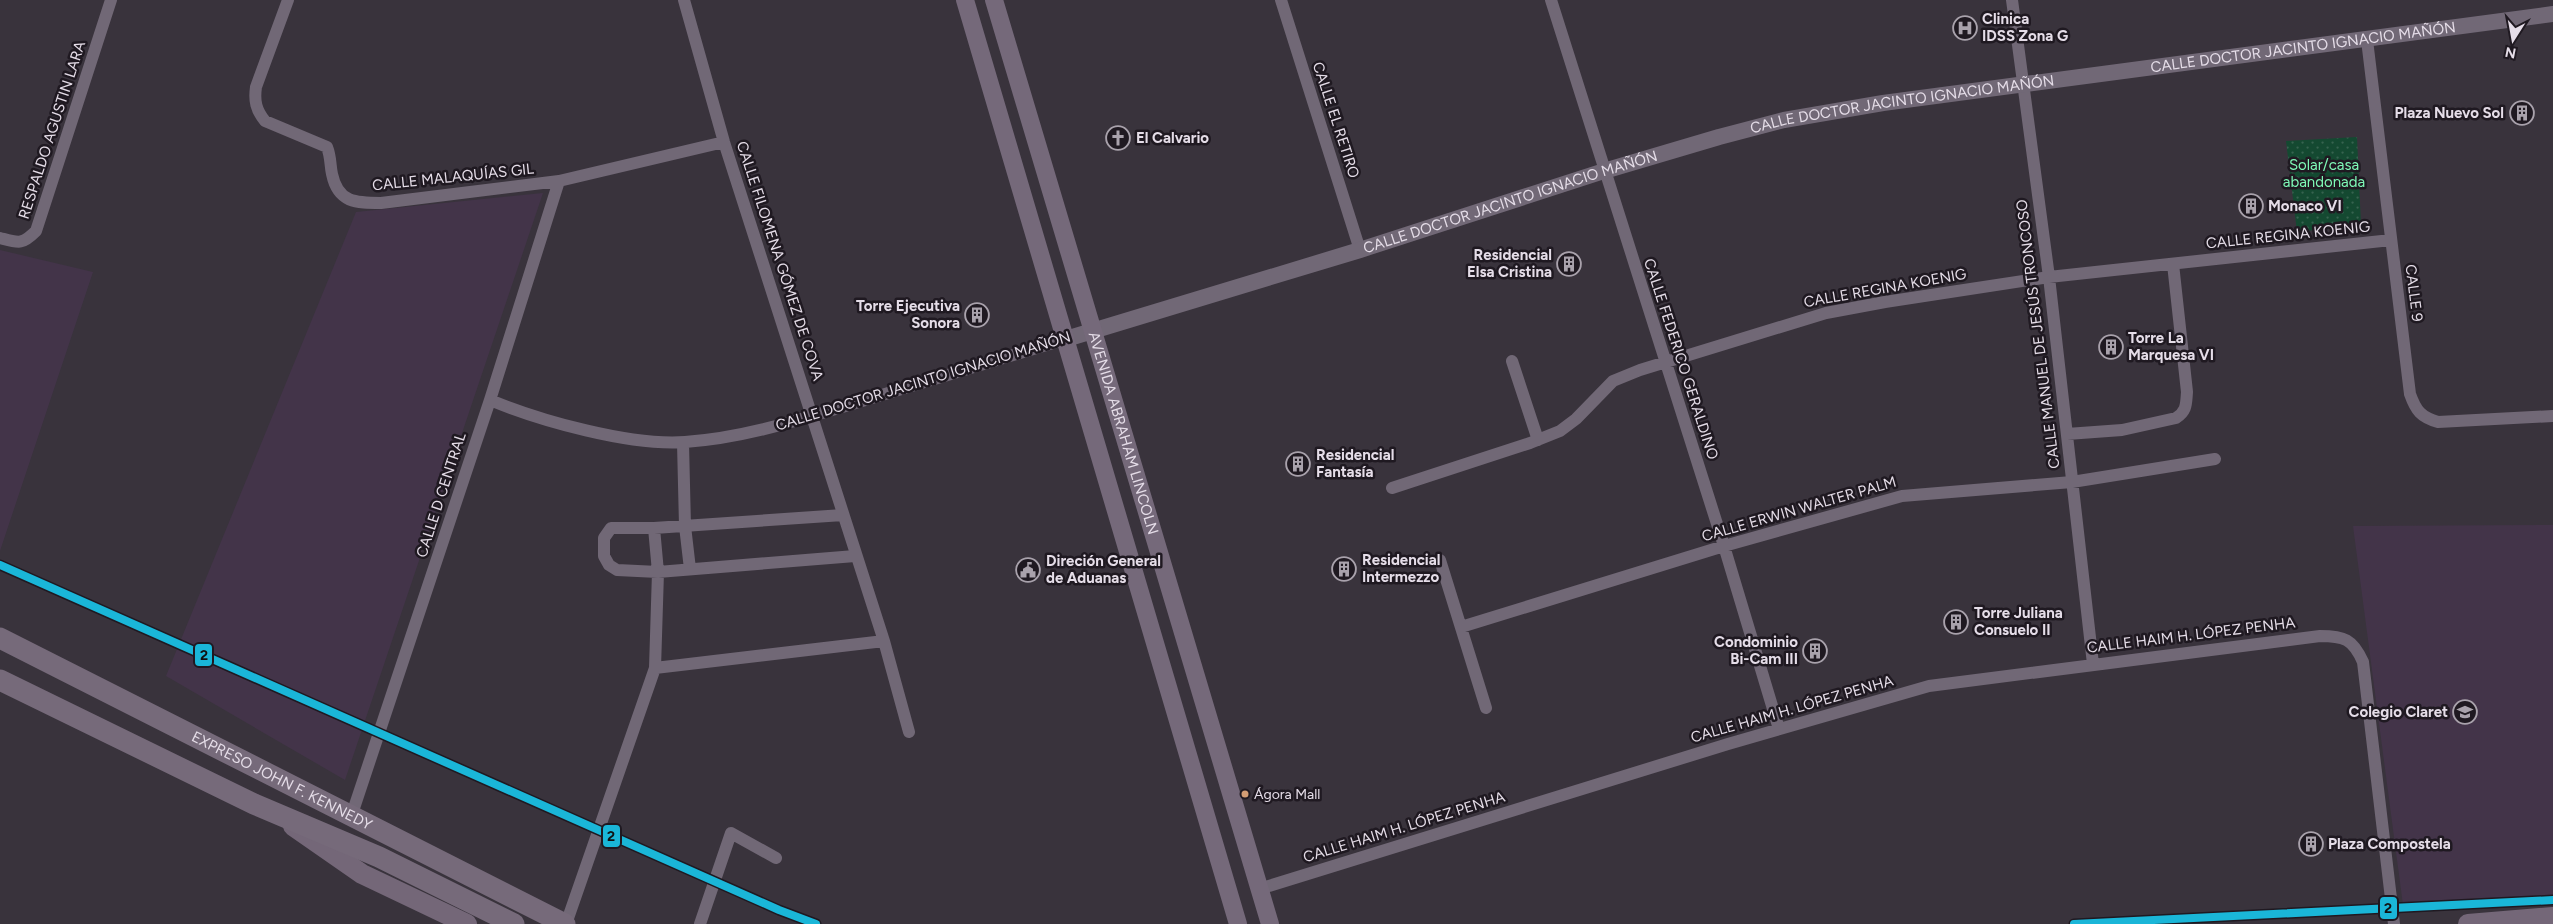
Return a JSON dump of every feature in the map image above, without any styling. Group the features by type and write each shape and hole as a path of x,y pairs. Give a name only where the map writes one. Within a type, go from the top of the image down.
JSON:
{"highway":[{"name":"EXPRESO JOHN F. KENNEDY","path":"0,638 350,817 565,924"},
{"name":"EXPRESO JOHN F. KENNEDY","path":"0,680 272,812 379,857 514,924"}],"main road":[{"name":"AVENIDA ABRAHAM LINCOLN","path":"964,0 1238,924"},
{"name":"AVENIDA ABRAHAM LINCOLN","path":"994,0 1270,924"},
{"path":"272,812 362,874 467,924"},
{"path":"2468,924 2553,917"}],"street":[{"name":"RESPALDO AGUSTIN LARA","path":"0,238 17,242 26,241 36,231 111,0"},
{"name":"CALLE MALAQUÍAS GIL","path":"288,0 256,87 255,98 258,112 265,121 327,147 331,157 335,186 344,197 355,203 381,204 559,181 724,142"},
{"name":"CALLE FILOMENA GÓMEZ DE COVA","path":"684,0 724,142 855,556 884,641 909,732"},
{"name":"CALLE EL RETIRO","path":"1281,0 1360,250"},
{"name":"CALLE FEDERICO GERALDINO","path":"1551,0 1664,362 1724,546 1779,729"},
{"name":"CALLE MANUEL DE JESÚS TRONCOSO","path":"2012,0 2049,277 2093,664"},
{"name":"CALLE DOCTOR JACINTO IGNACIO MAÑÓN","path":"490,400 513,410 597,432 640,440 683,443 728,437 812,416 1360,250 1604,170 1784,120 1883,102 2367,40 2553,14"},
{"name":"CALLE 9","path":"2367,40 2410,394 2416,411 2426,419 2438,422 2553,416"},
{"name":"CALLE D CENTRAL","path":"350,817 490,400 559,181"},
{"name":"CALLE REGINA KOENIG","path":"1392,488 1560,431 1576,419 1614,381 1664,362 1826,313 2049,277 2391,240"},
{"path":"2067,434 2122,430 2176,418 2183,413 2186,407 2187,392 2173,264"},
{"path":"1512,361 1538,440"},
{"path":"683,443 685,526 690,569"},
{"name":"CALLE ERWIN WALTER PALM","path":"1461,627 1724,546 1902,496 2072,482 2215,459"},
{"path":"843,515 654,528 611,528 604,538 604,556 609,565 617,570 658,572 855,556"},
{"path":"565,924 655,668 658,572 654,528"},
{"path":"1440,560 1486,708"},
{"name":"CALLE HAIM H. LÓPEZ PENHA","path":"1259,889 1779,729 1929,686 2320,636 2335,636 2348,640 2357,648 2363,662 2394,924"},
{"path":"655,668 884,641"},
{"path":"700,924 731,833 776,858"}],"shaded area":[{"path":"543,193 345,780 166,676 356,212"},
{"path":"0,250 93,272 0,551"},
{"name":"Colegio Claret","path":"2553,525 2553,898 2403,905 2353,526"}],"green space":[{"name":"Solar/casa abandonada","path":"2357,137 2361,225 2297,232 2286,141"}],"transit line":[{"name":"2","path":"0,565 779,910 816,924"},
{"name":"2","path":"2074,924 2553,900"}],"place":[{"name":"Clinica IDSS Zona G","path":"1965,28"},
{"name":"Plaza Nuevo Sol","path":"2522,113"},
{"name":"El Calvario","path":"1118,138"},
{"name":"Monaco VI","path":"2251,206"},
{"name":"Residencial Elsa Cristina","path":"1569,264"},
{"name":"Torre Ejecutiva Sonora","path":"977,315"},
{"name":"Torre La Marquesa VI","path":"2111,347"},
{"name":"Residencial Fantasía","path":"1298,464"},
{"name":"Residencial Intermezzo","path":"1344,569"},
{"name":"Direción General de Aduanas","path":"1028,570"},
{"name":"Torre Juliana Consuelo II","path":"1956,622"},
{"name":"Condominio Bi-Cam III","path":"1815,651"},
{"name":"Colegio Claret","path":"2465,712"},
{"name":"Ágora Mall","path":"1245,794"},
{"name":"Plaza Compostela","path":"2311,844"}]}
